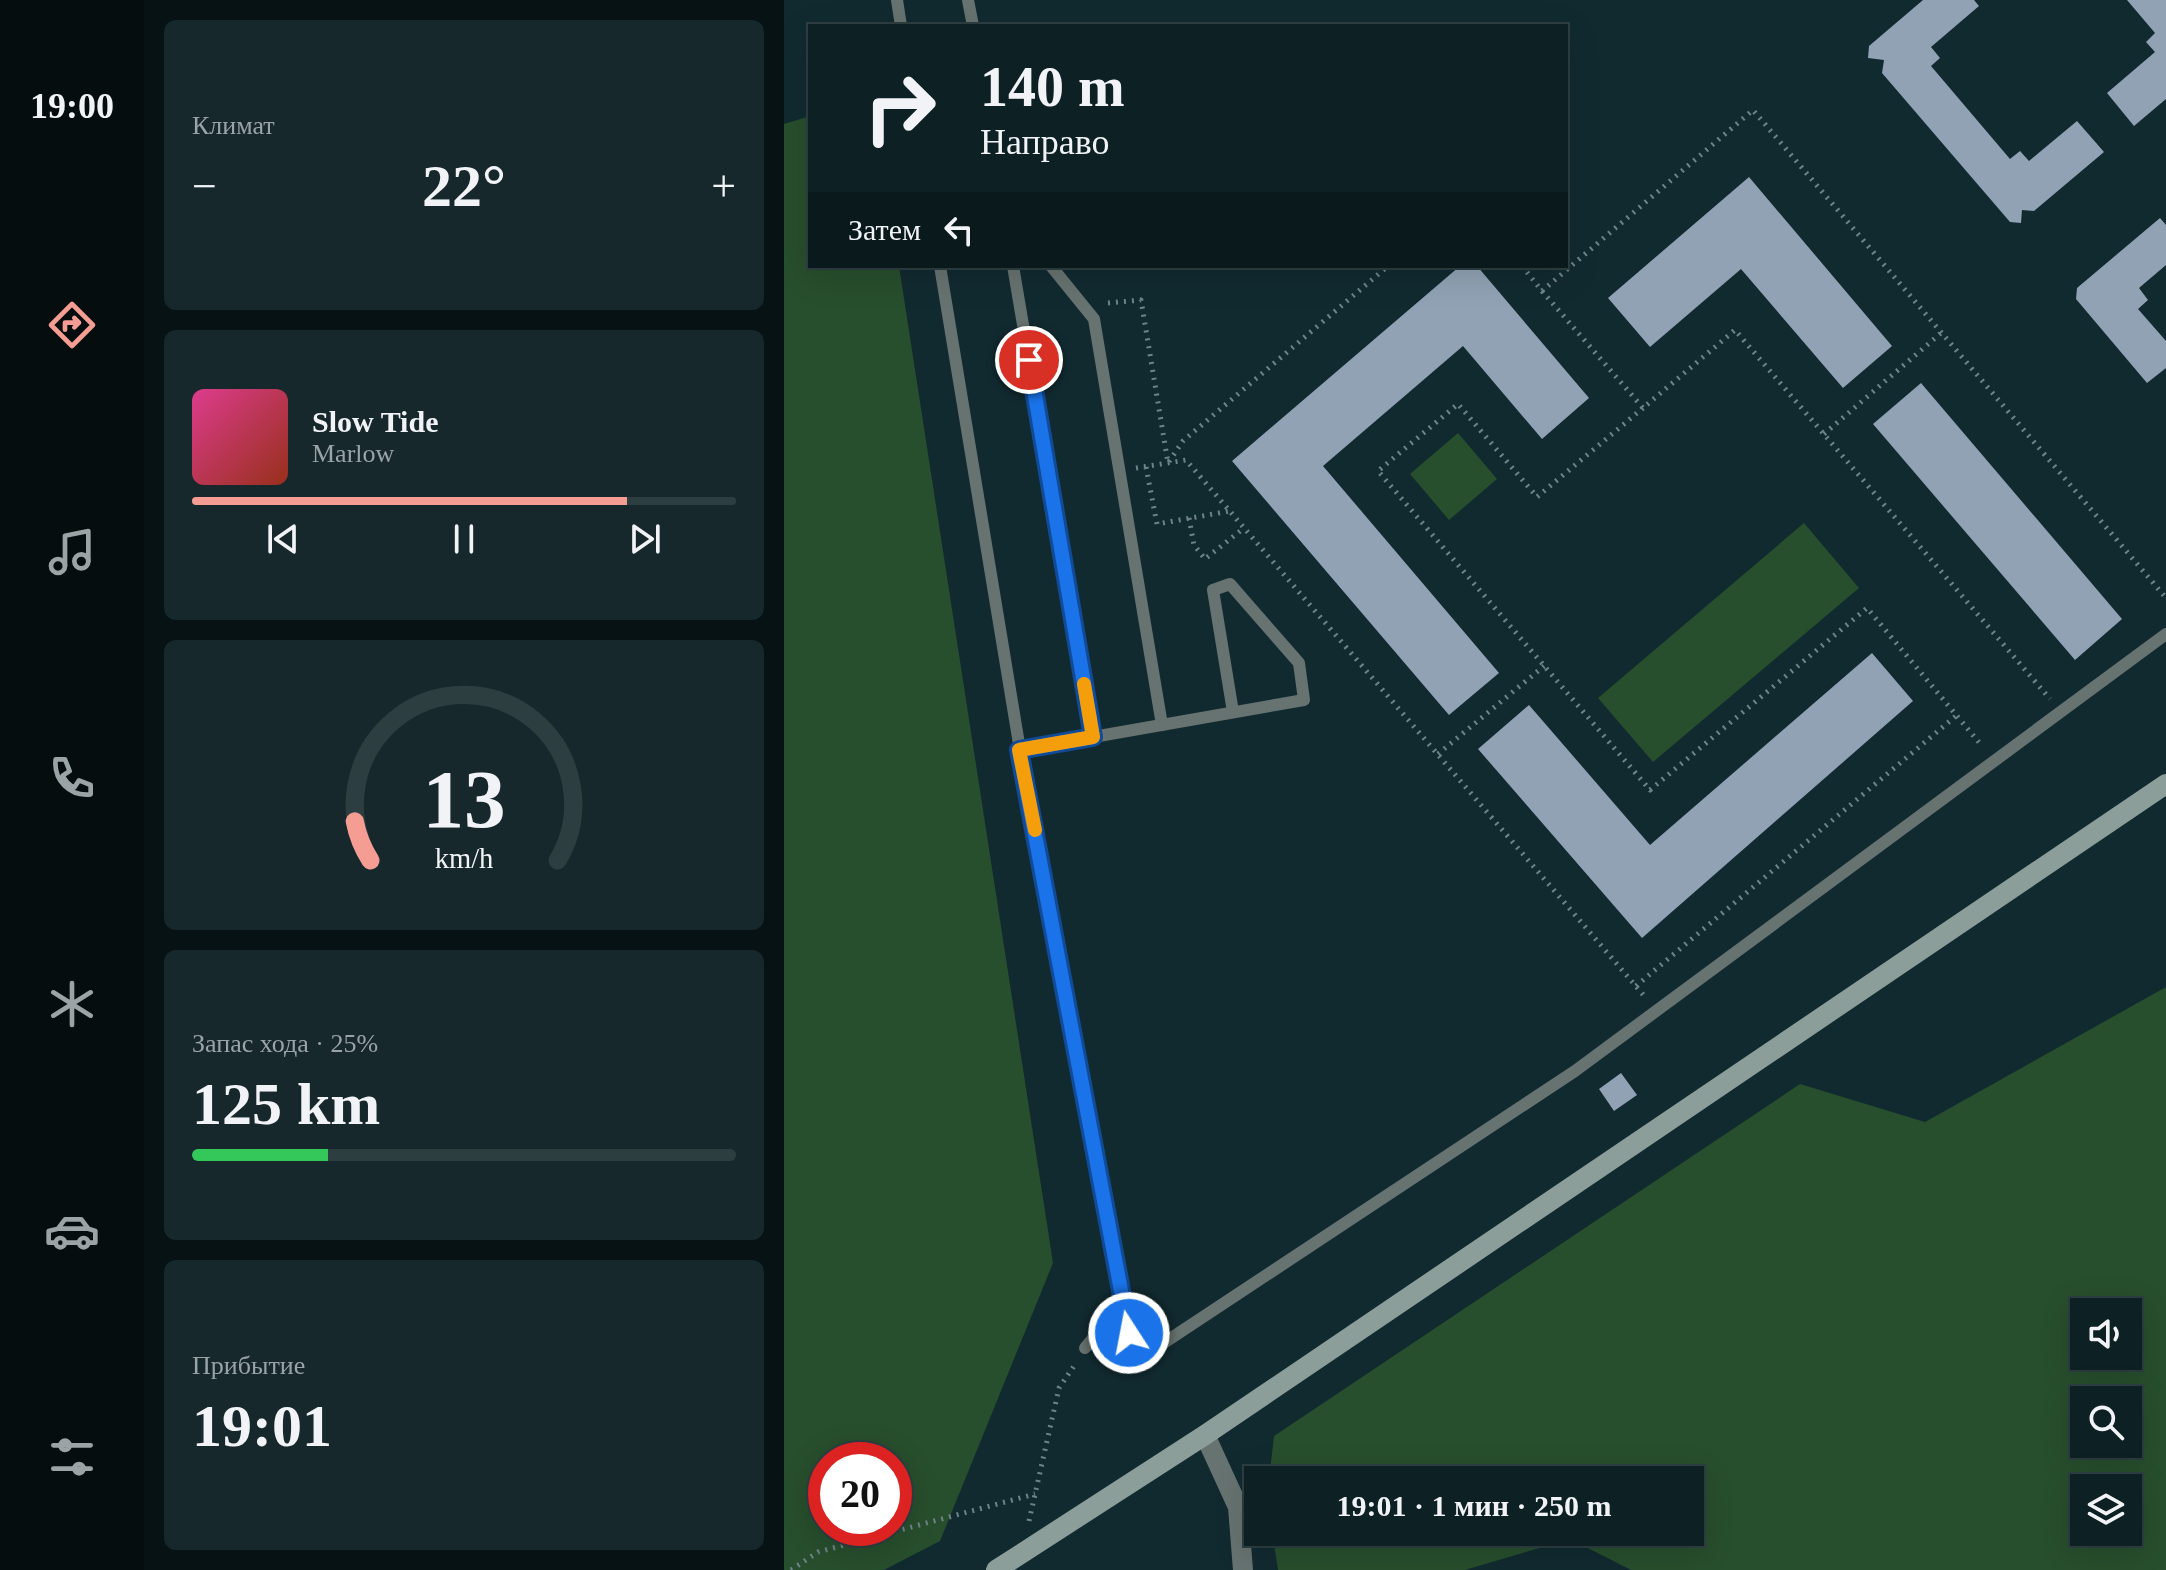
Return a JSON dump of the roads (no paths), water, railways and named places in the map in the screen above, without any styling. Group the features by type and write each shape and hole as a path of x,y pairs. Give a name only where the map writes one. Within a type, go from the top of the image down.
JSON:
{"main road":[{"path":"996,1570 1205,1435 2166,784"}],"street":[{"path":"1205,1435 1238,1507 1243,1570"}],"lane":[{"path":"897,0 901,24"},
{"path":"968,0 973,24"},
{"path":"940,268 1019,750 1135,1362 1575,1071 2166,634"},
{"path":"1013,268 1093,737"},
{"path":"1053,268 1094,319 1162,725"},
{"path":"1019,750 1304,700 1299,663 1230,584 1213,590 1233,712"},
{"path":"1085,1348 1124,1304"}]}
